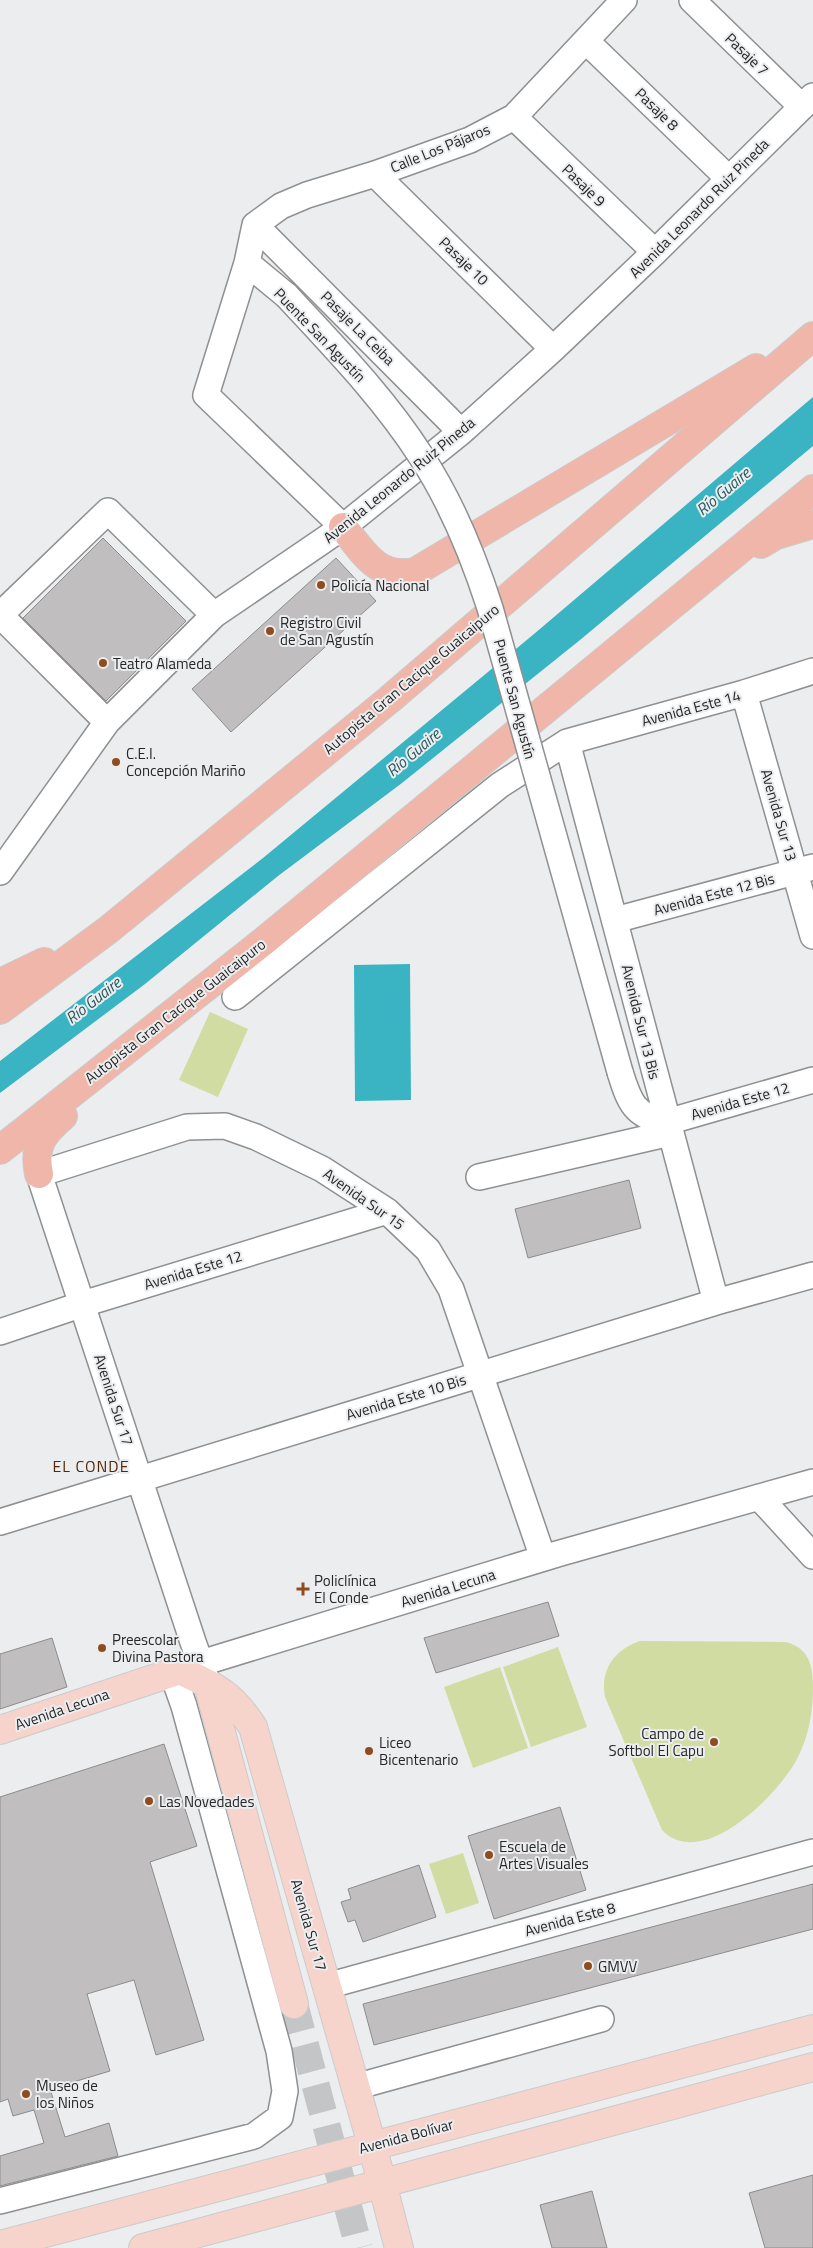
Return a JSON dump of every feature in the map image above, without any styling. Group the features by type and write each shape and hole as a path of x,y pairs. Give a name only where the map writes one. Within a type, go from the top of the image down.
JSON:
{"highway":[{"path":"343,527 379,568 402,574 415,572 813,335"},
{"name":"Autopista Gran Cacique Guaicaipuro","path":"0,1010 108,930 397,692 813,335"},
{"name":"Autopista Gran Cacique Guaicaipuro","path":"0,1150 264,941 813,489"},
{"path":"712,572 776,535 813,524"},
{"path":"0,983 108,930"},
{"path":"39,1174 36,1158 39,1144 50,1126 118,1070 264,941"}],"main road":[{"name":"Avenida Sur 17","path":"190,1672 218,1716 294,2004"},
{"name":"Avenida Sur 17","path":"190,1672 226,1693 240,1706 253,1727 372,2145 399,2248"},
{"name":"Avenida Lecuna","path":"0,1730 190,1672"},
{"path":"218,1716 253,1727"},
{"name":"Avenida Bolívar","path":"0,2245 813,2028"},
{"path":"143,2248 813,2067"}],"street":[{"name":"Calle Los Pájaros","path":"256,225 281,206 307,195 375,174 470,140 514,117 624,0"},
{"name":"Pasaje 7","path":"692,0 807,102"},
{"name":"Pasaje 8","path":"586,41 728,178"},
{"name":"Avenida Leonardo Ruiz Pineda","path":"0,872 107,722 214,615 343,527 461,432 553,349 655,252 807,102"},
{"name":"Pasaje 9","path":"514,117 655,252"},
{"name":"Pasaje 10","path":"375,174 553,349"},
{"path":"256,225 247,263 206,396 343,527"},
{"name":"Pasaje La Ceiba","path":"256,225 461,432"},
{"name":"Puente San Agustín","path":"247,263 287,296 365,381 422,456 448,502 473,555 490,608 620,1072 633,1106 649,1119 668,1127"},
{"path":"107,722 0,615 108,511 214,615"},
{"name":"Avenida Este 14","path":"235,997 500,785 567,742 744,693 813,671"},
{"name":"Avenida Sur 13","path":"744,693 804,869 813,936"},
{"name":"Avenida Sur 13 Bis","path":"567,742 716,1302"},
{"name":"Avenida Este 12 Bis","path":"615,920 804,869"},
{"name":"Avenida Este 12","path":"479,1177 668,1127 813,1080"},
{"name":"Avenida Sur 15","path":"39,1174 187,1127 225,1126 256,1137 322,1169 387,1211 428,1250 451,1289 543,1558"},
{"name":"Avenida Sur 17","path":"39,1174 140,1478 190,1672"},
{"name":"Avenida Este 12","path":"0,1332 83,1304 387,1211"},
{"name":"Avenida Este 10 Bis","path":"0,1522 716,1302 813,1275"},
{"name":"Avenida Lecuna","path":"190,1672 543,1558 813,1482"},
{"path":"759,1496 813,1556"},
{"path":"0,2201 254,2136 280,2116 285,2091 280,2051 184,1706 190,1672"},
{"name":"Avenida Este 8","path":"327,1986 813,1852"},
{"path":"355,2087 601,2019"}],"green space":[{"path":"210,1012 248,1029 218,1097 179,1080"},
{"name":"Campo de Softbol El Capu","path":"640,1641 786,1642 799,1648 804,1653 808,1658 812,1671 812,1705 805,1742 787,1774 774,1791 737,1824 717,1835 697,1842 679,1840 662,1830 605,1697 605,1678 611,1662 623,1650"},
{"path":"558,1647 587,1727 531,1747 503,1667"},
{"path":"500,1667 528,1748 473,1768 444,1687"},
{"path":"463,1853 479,1903 446,1914 429,1864"}],"water":[{"name":"Río Guaire","path":"813,397 813,446 580,640 402,783 278,876 145,984 0,1093 0,1061 263,858 534,634"},
{"path":"410,964 411,1100 355,1101 354,965"}],"building":[{"name":"Teatro Alameda","path":"103,538 186,621 106,701 23,618"},
{"path":"336,558 376,601 231,732 192,689"},
{"path":"629,1180 641,1228 528,1258 515,1209"},
{"path":"548,1602 559,1636 436,1673 424,1638"},
{"path":"52,1638 67,1687 0,1709 0,1654"},
{"path":"164,1744 197,1846 150,1862 204,2040 156,2055 134,1980 87,1994 110,2071 50,2089 65,2137 109,2123 118,2156 0,2186 0,2156 44,2143 34,2110 13,2116 8,2099 0,2102 0,1797"},
{"path":"560,1807 586,1890 494,1919 468,1836"},
{"path":"419,1865 436,1917 363,1942 355,1920 348,1922 341,1902 351,1899 348,1889"},
{"name":"GMVV","path":"813,1884 813,1929 374,2045 363,2004"},
{"path":"813,2175 813,2248 765,2248 749,2193"},
{"path":"592,2191 607,2248 552,2248 540,2205"}],"tunnel":[{"path":"294,2004 359,2248"}],"place":[{"name":"Policía Nacional","path":"321,585"},
{"name":"Registro Civil de San Agustín","path":"270,631"},
{"name":"Teatro Alameda","path":"103,663"},
{"name":"C.E.I. Concepción Mariño","path":"116,762"},
{"name":"Policlínica El Conde","path":"303,1589"},
{"name":"Preescolar Divina Pastora","path":"102,1648"},
{"name":"Campo de Softbol El Capu","path":"714,1742"},
{"name":"Liceo Bicentenario","path":"369,1751"},
{"name":"Las Novedades","path":"149,1801"},
{"name":"Escuela de Artes Visuales","path":"489,1855"},
{"name":"GMVV","path":"588,1966"},
{"name":"Museo de los Niños","path":"26,2094"}],"district":[{"name":"EL CONDE","path":"91,1466"}]}
